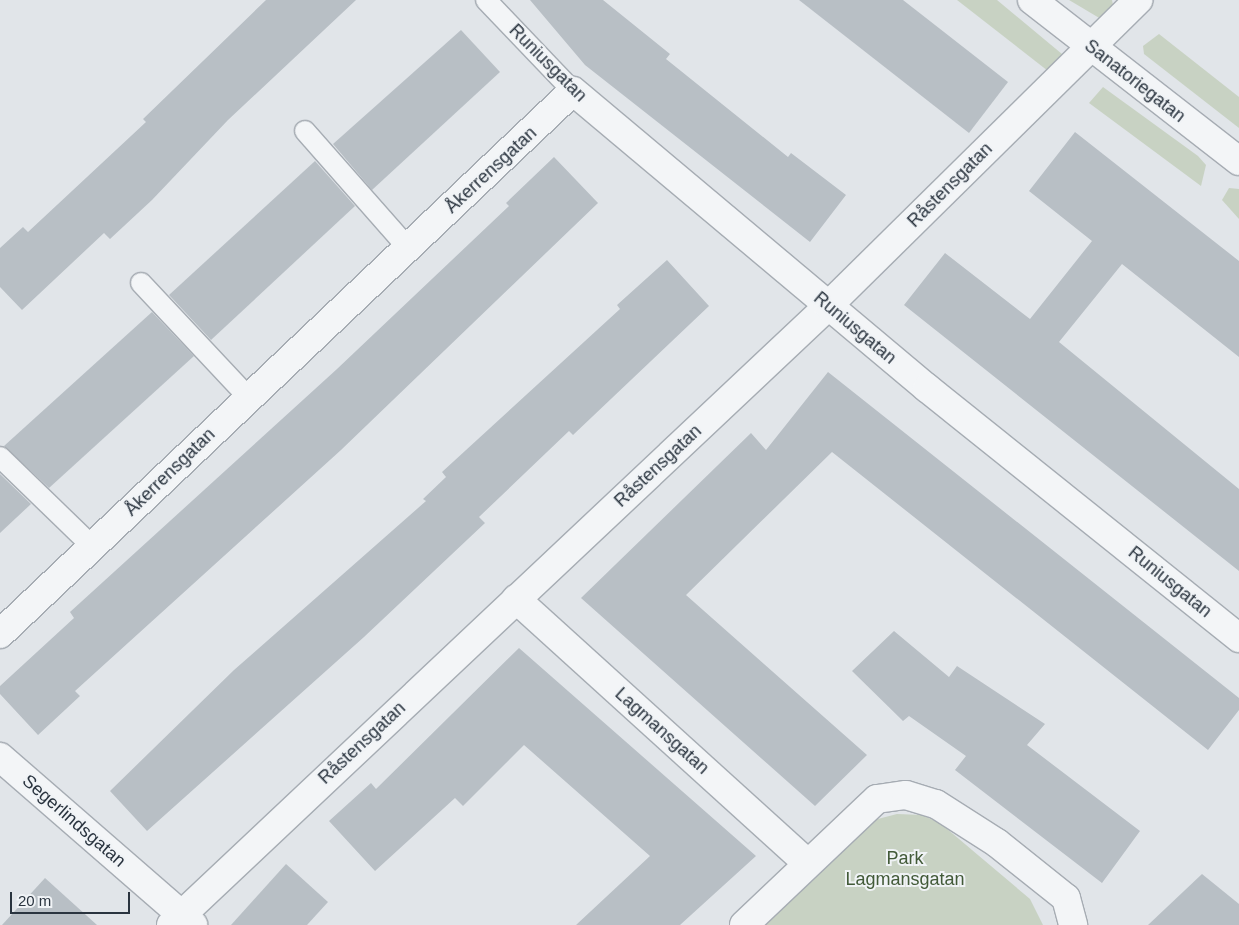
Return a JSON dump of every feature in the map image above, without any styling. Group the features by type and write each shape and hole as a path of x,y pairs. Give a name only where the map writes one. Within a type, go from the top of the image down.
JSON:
{"street":[{"name":"Sanatoriegatan","path":"1032,0 1239,161"},
{"name":"Råstensgatan","path":"182,921 516,599 828,306 1138,0"},
{"name":"Åkerrensgatan","path":"0,634 248,396 574,91"},
{"name":"Runiusgatan","path":"574,91 828,306 1239,638"},
{"name":"Lagmansgatan","path":"516,599 807,864"},
{"name":"Segerlindsgatan","path":"0,756 182,921"},
{"path":"744,925 877,798 906,795 936,804 997,842 1066,898 1073,925"}],"lane":[{"name":"Runiusgatan","path":"486,0 574,91"},
{"path":"305,131 408,248"},
{"path":"141,283 248,396"},
{"path":"0,457 92,546"}],"green space":[{"path":"957,0 997,0 1068,59 1048,71"},
{"path":"1069,0 1112,0 1114,10 1101,19"},
{"path":"1159,34 1239,97 1239,128 1144,54 1143,46"},
{"path":"1103,87 1198,156 1206,165 1201,186 1089,103"},
{"path":"1229,188 1239,189 1239,219 1222,200"},
{"name":"Park Lagmansgatan","path":"897,814 922,815 940,823 1030,899 1043,925 766,925 874,820"}],"building":[{"path":"266,0 356,0 228,120 152,200 110,239 104,233 22,310 0,287 0,248 23,227 28,232 146,122 143,119"},
{"path":"530,0 603,0 670,54 666,59 788,157 791,153 846,195 810,242 585,65"},
{"path":"799,0 903,0 1008,82 969,133"},
{"path":"461,30 500,72 372,190 333,144"},
{"path":"1075,132 1239,261 1239,357 1122,264 1059,342 1239,489 1239,571 904,305 945,253 1030,319 1092,241 1029,191"},
{"path":"554,157 598,203 341,450 75,691 80,696 38,735 0,694 0,686 74,618 70,612 337,369 509,206 506,203"},
{"path":"315,161 355,206 211,340 169,295"},
{"path":"667,260 709,306 573,435 569,431 479,517 485,523 364,637 147,831 110,791 234,670 426,501 423,499 446,477 442,472 620,309 617,305"},
{"path":"152,312 194,356 49,488 4,446"},
{"path":"828,372 1239,698 1239,710 1208,750 832,452 686,595 867,755 815,806 581,598 751,433 766,450"},
{"path":"0,474 31,504 0,533"},
{"path":"894,631 949,677 957,666 1045,724 1027,745 1140,831 1102,883 955,770 966,756 909,716 903,721 852,671"},
{"path":"519,648 756,856 680,925 576,925 650,856 524,745 463,806 455,798 375,871 329,821 371,783 376,789"},
{"path":"286,864 328,902 307,925 231,925"},
{"path":"1202,874 1239,904 1239,925 1148,925"},
{"path":"45,878 97,925 2,925"}]}
